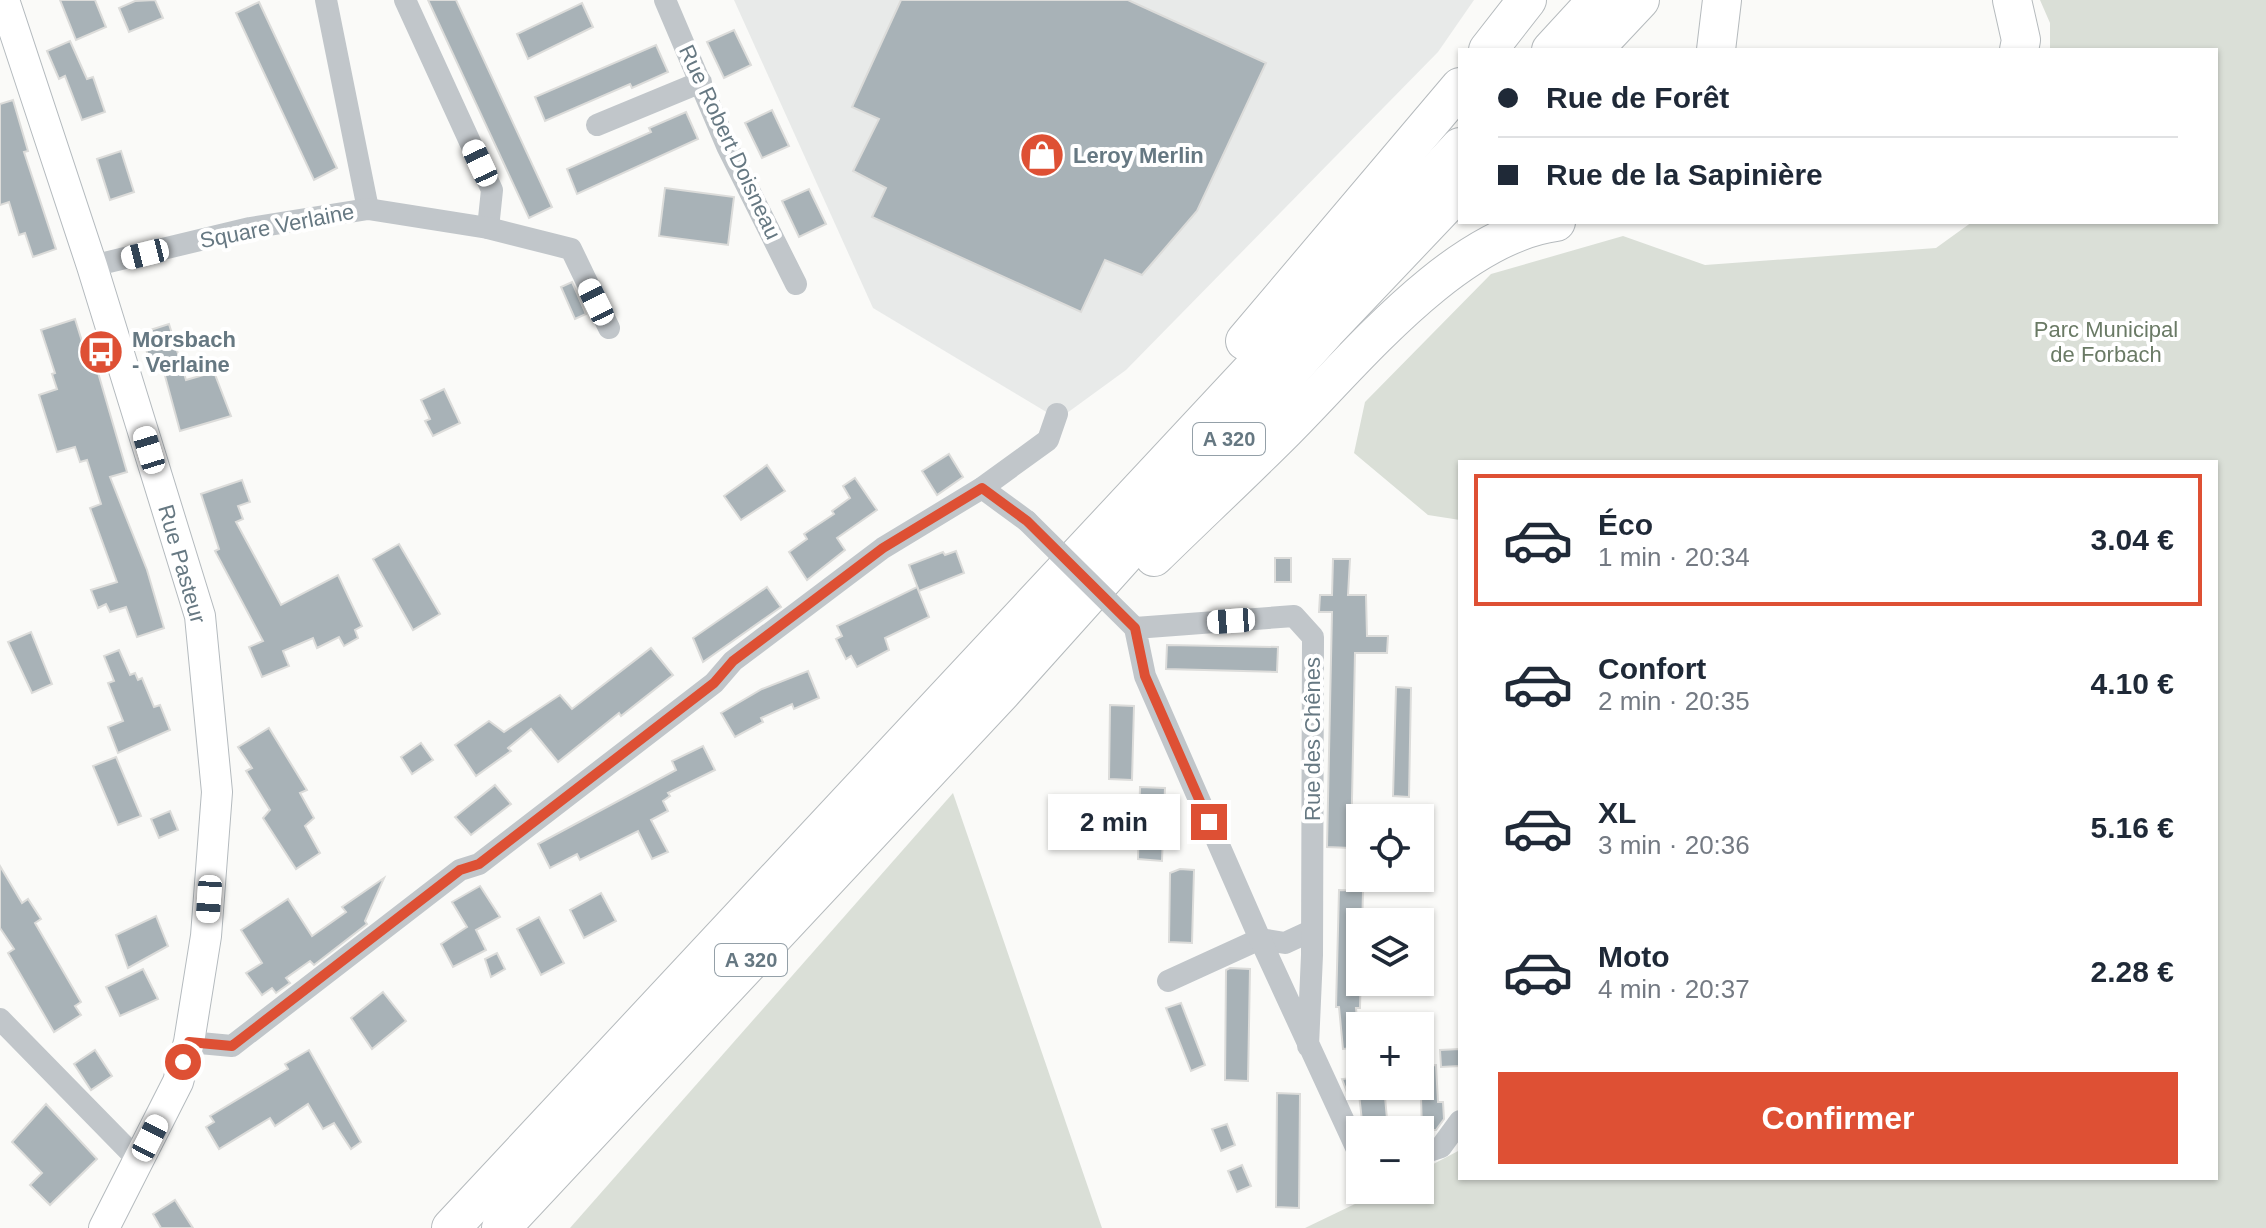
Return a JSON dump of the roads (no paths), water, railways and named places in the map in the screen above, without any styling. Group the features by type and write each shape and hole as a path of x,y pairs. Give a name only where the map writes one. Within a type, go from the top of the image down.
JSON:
{"highway":[{"path":"1490,48 1527,0"},
{"path":"1553,48 1597,0"},
{"path":"1595,48 1640,0"},
{"path":"1716,48 1722,0"},
{"path":"2012,0 2021,40 2019,48"},
{"path":"1088,543 1153,447 1458,89"},
{"name":"A 320","path":"451,1228 1458,149"},
{"name":"A 320","path":"501,1228 1002,692 1316,343 1458,192"},
{"path":"1002,692 1091,618 1285,430 1421,292 1482,249 1544,224"}],"main road":[{"name":"Rue Pasteur","path":"4,0 92,266 200,616 217,792 206,936 189,1042 178,1082 104,1228"}],"street":[{"name":"Square Verlaine","path":"326,0 368,209"},
{"path":"405,0 492,190 488,228"},
{"name":"Rue Robert Doisneau","path":"665,0 727,146 796,284"},
{"path":"597,125 701,82"},
{"name":"Square Verlaine","path":"92,266 250,228 368,209 488,228 571,249 609,328"},
{"path":"189,1042 232,1046 460,870 479,864 534,822 714,683 733,661 883,548 982,488 1048,440 1057,414"},
{"path":"982,488 1027,521 1135,628 1145,676 1346,1126"},
{"name":"Rue des Chênes","path":"1135,628 1294,616 1313,637 1308,1046"},
{"path":"1168,981 1260,939 1285,943 1311,931"},
{"path":"0,1019 138,1160"},
{"path":"1434,1149 1441,1147 1458,1124"}],"place":[{"name":"Leroy Merlin","path":"1042,155"},
{"name":"Morsbach - Verlaine","path":"101,352"}],"park label":[{"name":"Parc Municipal de Forbach","path":"2106,342"}]}
